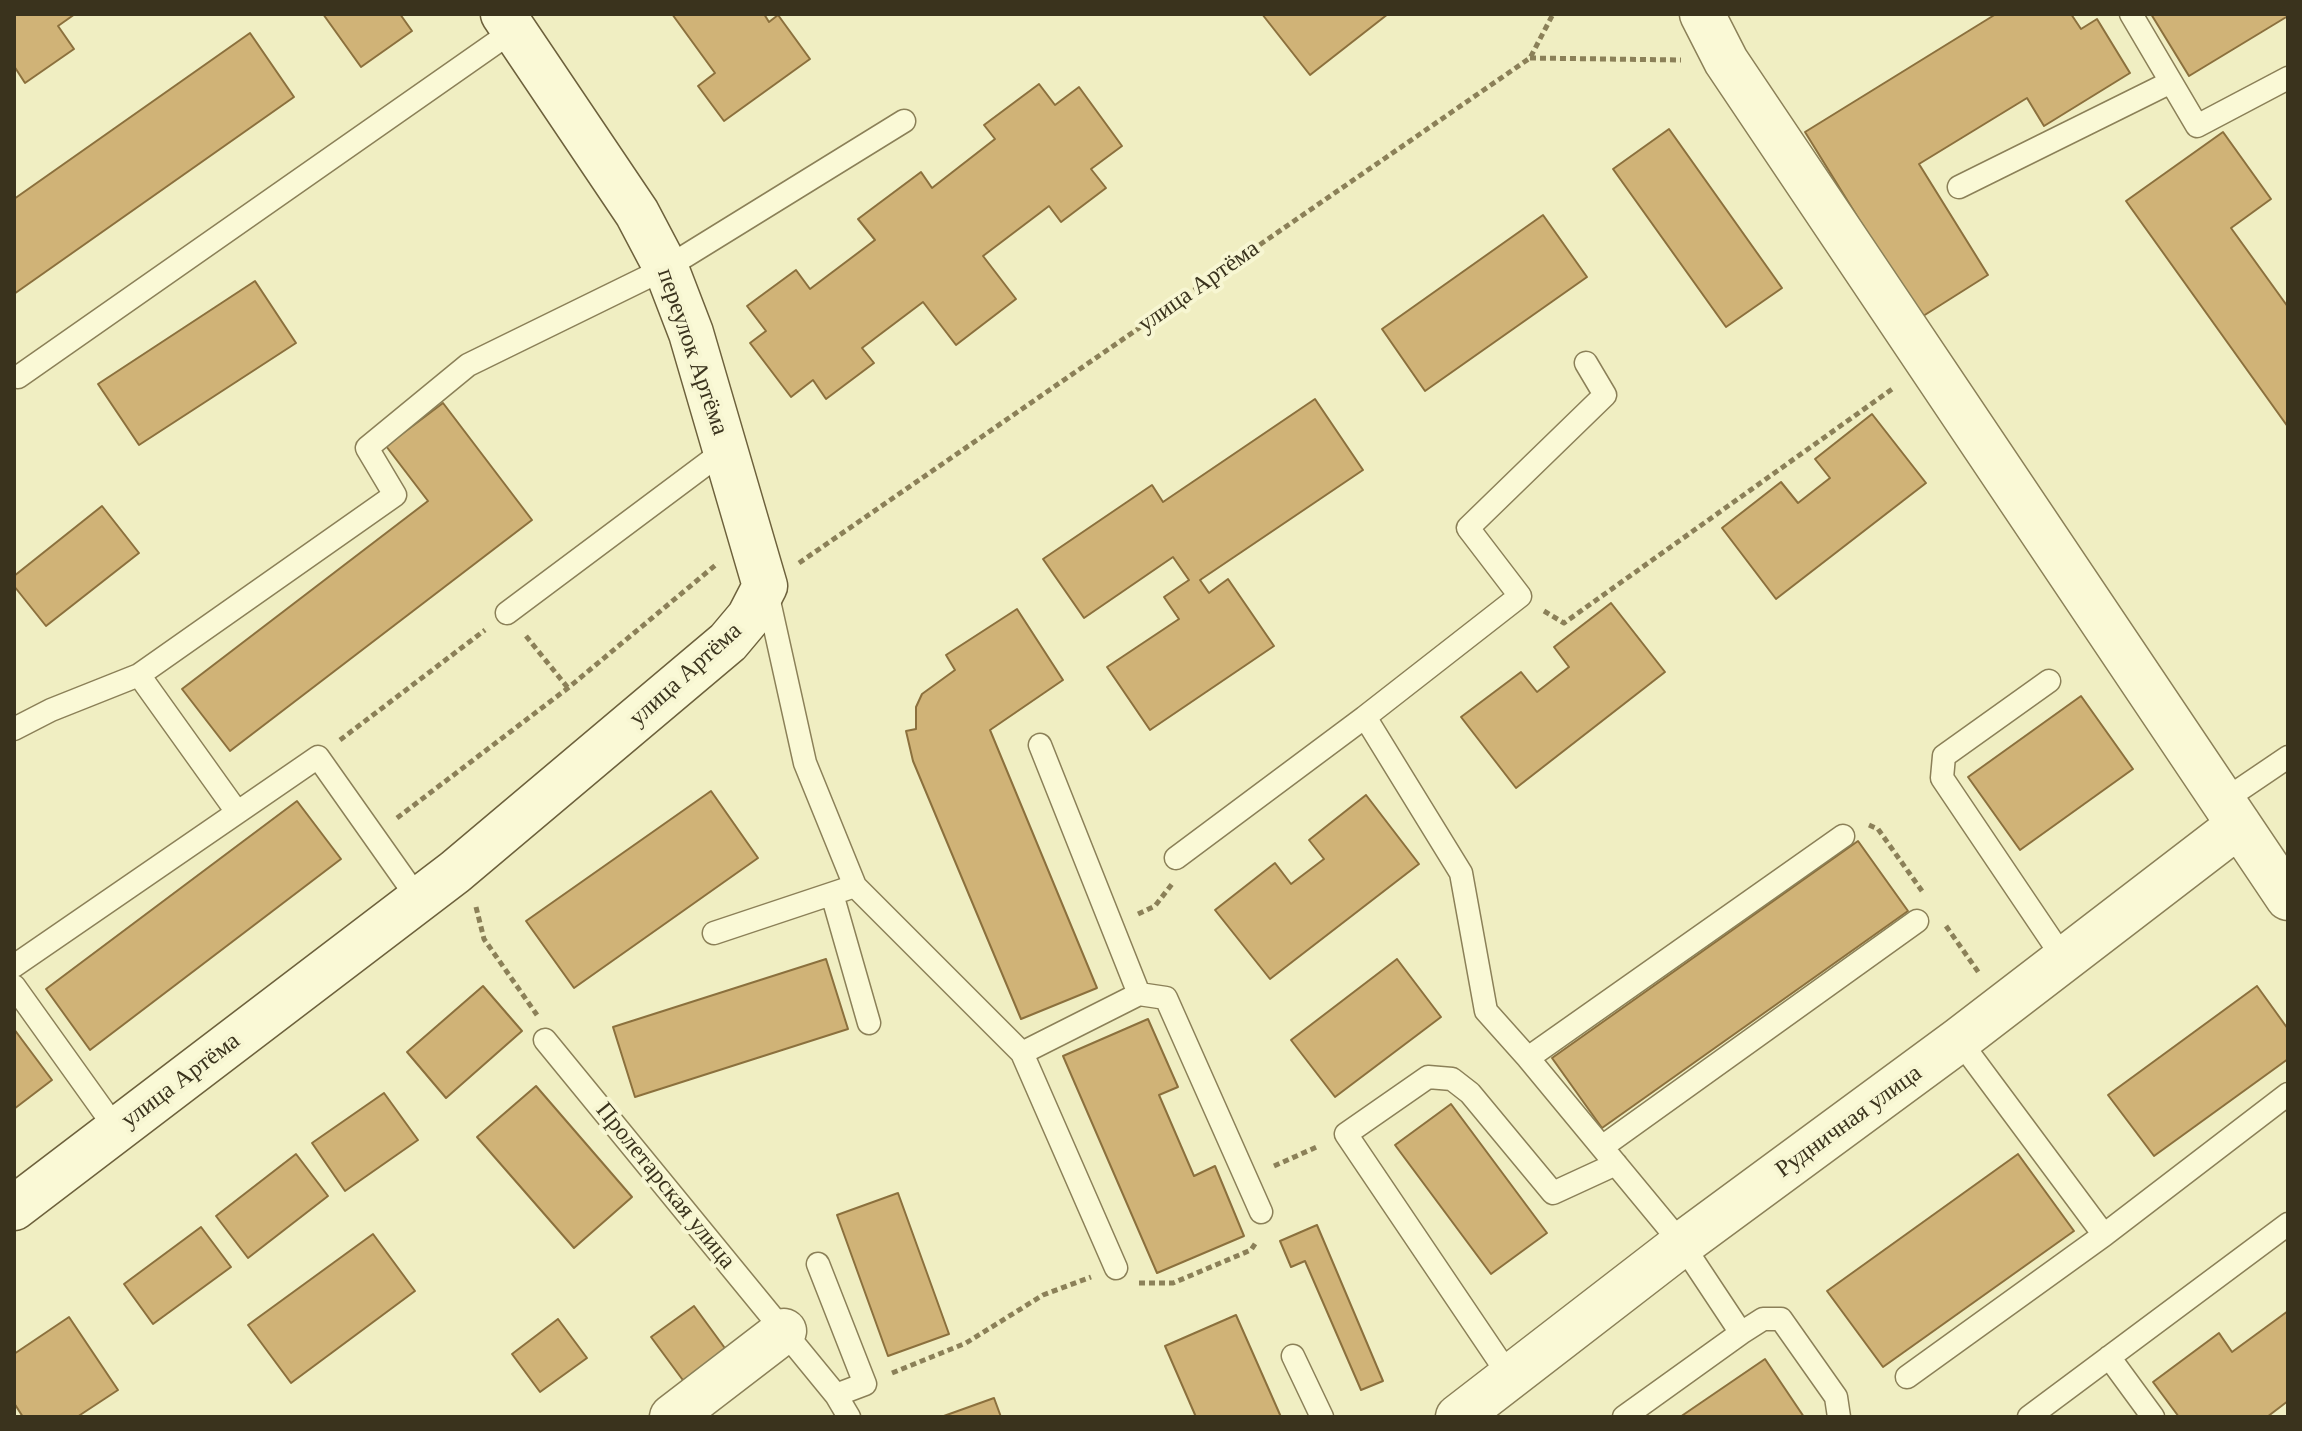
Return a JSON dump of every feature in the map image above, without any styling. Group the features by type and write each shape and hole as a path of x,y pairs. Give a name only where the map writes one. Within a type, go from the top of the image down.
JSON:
{"street":[{"path":"1702,14 1726,61 2288,898"},
{"name":"переулок Артёма","path":"508,22 637,213 666,268 691,333 765,586"},
{"name":"улица Артёма","path":"14,1208 455,872 728,642 749,617 765,586"},
{"name":"Рудничная улица","path":"1458,1417 1682,1244 2064,959 2231,813"},
{"path":"672,1417 784,1331"}],"lane":[{"path":"2131,14 2197,126 2288,78"},
{"path":"18,377 508,22"},
{"path":"1959,187 2171,82"},
{"path":"14,729 51,710 139,675 395,495 367,448 468,365 666,268 904,121"},
{"path":"1176,858 1520,596 1468,528 1605,395 1586,363"},
{"path":"507,613 725,450"},
{"path":"765,586 805,763 855,886 866,901 1022,1053 1116,1268"},
{"path":"139,675 237,812"},
{"path":"2049,681 1944,756 1942,778 2064,959"},
{"path":"1365,717 1461,873 1486,1011 1682,1244 1741,1333"},
{"path":"1040,745 1139,994"},
{"path":"14,966 318,757 419,900"},
{"path":"2231,813 2288,757"},
{"path":"1528,1058 1843,836"},
{"path":"714,933 855,886"},
{"path":"832,894 869,1023"},
{"path":"1510,1377 1346,1134 1428,1077 1452,1079 1470,1093 1553,1193 1609,1156 1927,917"},
{"path":"14,986 117,1130"},
{"path":"1022,1053 1139,994 1166,998 1261,1212"},
{"name":"Пролетарская улица","path":"545,1040 836,1395 849,1417"},
{"path":"1959,1040 2104,1235"},
{"path":"1907,1377 2104,1235 2288,1094"},
{"path":"2029,1417 2288,1224"},
{"path":"818,1264 865,1384 836,1395"},
{"path":"1624,1417 1763,1319 1781,1319 1836,1397 1839,1417"},
{"path":"1293,1356 1322,1417"},
{"path":"2109,1357 2153,1417"}],"path":[{"path":"1553,14 1530,58 1726,61"},
{"name":"улица Артёма","path":"765,586 1530,58"},
{"path":"1520,596 1564,623 1929,363"},
{"path":"373,835 568,688 751,536"},
{"path":"318,757 507,613 568,688"},
{"path":"1843,836 1857,825 1866,824 1878,829 1926,897"},
{"path":"1112,927 1155,906 1173,883 1176,858"},
{"path":"455,872 475,904 484,939 534,1006 545,1040"},
{"path":"1927,917 1967,957"},
{"path":"1247,1178 1346,1134"},
{"path":"865,1384 966,1343 1043,1295 1116,1268 1138,1283 1173,1283 1251,1250 1264,1231 1261,1212"}],"building":[{"path":"14,14 75,14 58,26 74,49 25,83 14,66"},
{"path":"323,14 400,14 412,31 361,67"},
{"path":"672,14 764,14 769,22 778,15 810,59 724,121 698,86 715,73"},
{"path":"1262,14 1388,14 1310,75"},
{"path":"1996,14 2071,14 2081,29 2097,19 2130,73 2044,126 2027,98 1919,164 1988,275 1920,318 1805,132"},
{"path":"2151,14 2288,14 2288,16 2189,76"},
{"path":"250,33 294,97 14,294 14,199"},
{"path":"1039,84 1055,105 1079,87 1122,146 1091,169 1106,188 1061,222 1049,206 983,256 1016,299 956,345 923,302 862,348 874,363 826,399 813,380 791,397 750,343 766,331 747,306 796,270 810,289 875,240 858,219 921,172 932,188 995,139 984,125"},
{"path":"1669,129 1782,288 1726,327 1613,169"},
{"path":"2223,132 2271,199 2231,228 2288,307 2288,427 2126,201"},
{"path":"1543,215 1587,277 1425,391 1382,329"},
{"path":"255,281 296,343 139,445 98,384"},
{"path":"1315,399 1363,470 1200,580 1209,593 1228,579 1274,646 1150,730 1107,667 1179,619 1164,597 1189,580 1173,557 1084,618 1043,559 1152,485 1163,502"},
{"path":"443,403 532,520 230,751 182,689 428,501 386,446"},
{"path":"1872,414 1926,483 1776,599 1722,528 1781,482 1798,503 1830,478 1815,459"},
{"path":"102,506 139,553 46,626 14,586 14,576"},
{"path":"1611,603 1665,672 1516,788 1461,717 1521,672 1537,692 1569,667 1554,647"},
{"path":"1017,609 1063,680 990,730 1097,988 1021,1019 913,761 906,731 916,729 916,707 922,694 955,670 946,655"},
{"path":"2081,696 2133,769 2020,850 1968,777"},
{"path":"711,791 758,858 574,988 526,921"},
{"path":"1366,795 1419,864 1270,979 1215,910 1275,863 1291,884 1324,859 1309,840"},
{"path":"297,801 341,859 90,1050 46,989"},
{"path":"1858,841 1908,911 1602,1128 1552,1058"},
{"path":"826,959 848,1029 635,1097 613,1027"},
{"path":"1397,959 1441,1017 1335,1097 1291,1040"},
{"path":"483,986 522,1031 446,1098 407,1052"},
{"path":"2257,986 2288,1029 2288,1059 2154,1156 2108,1095"},
{"path":"1148,1019 1178,1087 1159,1095 1194,1176 1215,1166 1244,1236 1157,1273 1063,1056"},
{"path":"14,1029 52,1080 14,1109"},
{"path":"536,1086 632,1197 574,1248 477,1137"},
{"path":"384,1093 418,1140 345,1191 312,1143"},
{"path":"1451,1104 1547,1233 1491,1274 1395,1145"},
{"path":"296,1154 328,1196 248,1258 216,1216"},
{"path":"2018,1154 2074,1231 1883,1367 1827,1291"},
{"path":"898,1193 949,1334 888,1356 837,1215"},
{"path":"1317,1225 1383,1381 1361,1390 1305,1261 1291,1267 1280,1241"},
{"path":"201,1227 231,1267 153,1324 124,1284"},
{"path":"373,1234 415,1291 291,1383 248,1325"},
{"path":"694,1306 727,1351 685,1383 651,1337"},
{"path":"2288,1311 2288,1401 2267,1417 2179,1417 2153,1382 2219,1333 2232,1352"},
{"path":"1236,1315 1281,1417 1196,1417 1165,1346"},
{"path":"69,1317 118,1390 77,1417 23,1417 14,1403 14,1354"},
{"path":"558,1319 587,1358 540,1392 512,1354"},
{"path":"1765,1359 1804,1417 1680,1417"},
{"path":"994,1398 1001,1417 941,1417"}]}
